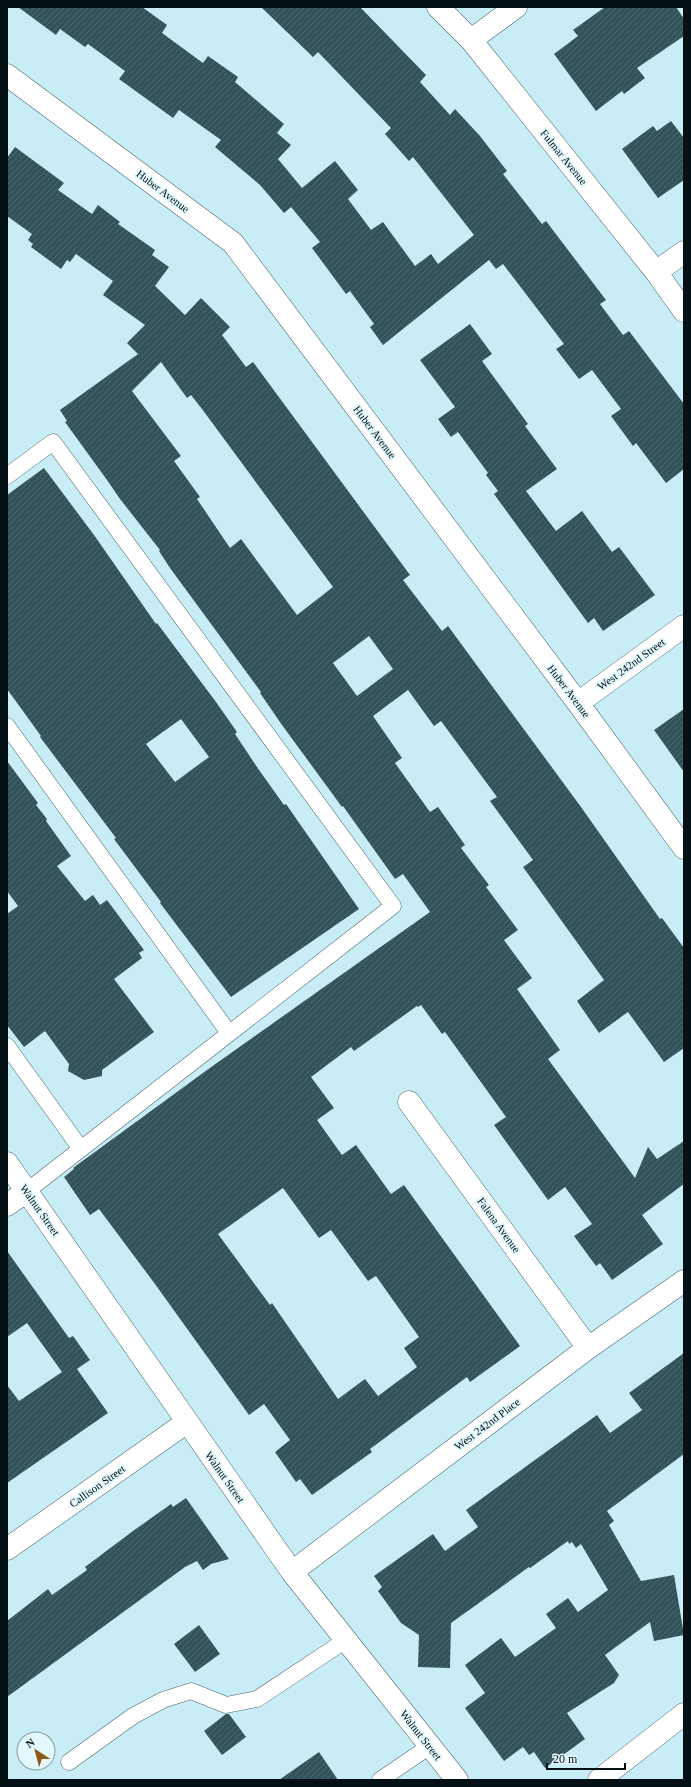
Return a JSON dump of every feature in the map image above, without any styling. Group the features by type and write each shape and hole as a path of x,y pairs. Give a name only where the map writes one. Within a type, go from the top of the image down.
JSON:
{"street":[{"name":"Fulmar Avenue","path":"438,7 471,40 656,272 684,311"},
{"path":"471,40 516,7"},
{"name":"Huber Avenue","path":"7,75 233,243 578,702 684,848"},
{"path":"656,272 684,252"},
{"name":"West 242nd Street","path":"578,702 684,626"},
{"name":"Falena Avenue","path":"409,1102 588,1348"},
{"name":"Walnut Street","path":"7,1163 292,1572 457,1780"},
{"path":"7,1205 27,1191"},
{"name":"West 242nd Place","path":"292,1572 588,1348 684,1281"},
{"name":"Callison Street","path":"7,1549 187,1422"},
{"path":"599,1780 684,1714"}],"lane":[{"path":"7,476 53,442 393,906 27,1191"},
{"path":"7,726 229,1033"},
{"path":"7,1046 81,1149"},
{"path":"69,1762 133,1716 163,1700 191,1691 226,1705 257,1699 346,1640"},
{"path":"380,1780 430,1746"}],"building":[{"path":"18,7 142,7 167,25 162,33 203,63 208,56 238,77 235,82 284,124 277,133 291,145 278,159 302,188 335,161 358,190 348,199 371,230 383,222 415,266 431,254 438,264 474,235 413,157 409,161 385,134 391,128 318,52 313,57 261,7 360,7 426,75 420,82 450,115 455,109 480,136 507,171 503,174 542,224 546,221 606,300 600,304 623,335 629,331 684,404 684,469 666,483 636,443 633,446 611,416 621,409 592,370 579,379 556,349 564,344 503,264 496,269 489,260 383,345 370,327 374,324 350,291 346,294 312,248 320,242 291,207 284,213 260,185 215,147 221,140 179,110 173,118 119,79 125,71 88,44 85,47 60,29 56,35"},
{"path":"605,7 676,7 684,19 684,36 637,68 645,78 624,94 622,91 596,111 554,54 578,36 573,30"},
{"path":"671,121 684,138 684,180 658,198 622,149 653,126 657,131"},
{"path":"15,147 64,183 58,190 92,214 98,205 120,222 118,224 155,250 152,255 169,267 155,286 185,315 201,298 230,327 222,335 246,367 253,362 410,575 403,580 442,631 448,626 581,807 660,919 662,918 684,948 684,1048 664,1062 628,1012 599,1033 577,1001 604,980 523,867 533,860 490,801 497,797 441,721 434,726 408,690 373,716 402,758 395,763 430,812 438,807 465,845 461,848 489,885 486,887 518,930 504,940 532,978 517,989 560,1050 548,1059 635,1178 648,1147 657,1159 684,1141 684,1184 642,1215 663,1244 612,1280 600,1263 596,1266 574,1236 592,1224 565,1187 548,1200 494,1125 506,1117 445,1032 442,1034 421,1005 418,1007 417,1006 354,1051 351,1047 311,1077 334,1108 317,1120 342,1155 356,1145 391,1194 404,1185 520,1346 470,1382 467,1377 370,1449 372,1452 312,1495 300,1479 296,1482 275,1452 290,1440 264,1404 249,1415 99,1209 90,1215 64,1177 74,1169 73,1168 207,1070 430,912 403,874 395,879 343,806 342,807 282,725 260,693 261,692 170,568 159,551 160,550 120,499 65,422 67,421 60,410 138,354 127,343 145,325 103,295 113,281 76,254 70,262 67,260 61,269 31,247 33,244 28,240 32,234 7,216 7,158","holes":["161,362 187,398 191,395 202,409 333,587 297,615 241,539 230,548 197,499 200,497 174,461 181,456 132,391","369,636 393,669 357,696 333,663","283,1188 319,1238 331,1230 368,1281 376,1276 419,1337 404,1348 417,1367 378,1396 365,1379 338,1399 272,1303 270,1305 218,1234"]},
{"path":"470,324 492,354 482,361 528,424 525,426 557,469 526,491 556,531 582,511 612,552 619,547 655,595 603,631 594,618 588,623 494,494 498,491 486,475 488,473 458,432 451,437 438,419 455,407 420,360"},
{"path":"44,468 94,535 156,624 157,623 216,702 237,732 235,734 259,770 284,805 286,804 359,909 231,997 160,903 161,902 114,839 116,838 40,737 41,736 7,689 7,495","holes":["181,719 209,757 175,782 146,744"]},
{"path":"684,709 684,772 654,730"},
{"path":"7,761 38,803 36,805 71,856 57,866 85,901 93,895 100,905 107,900 144,950 139,953 142,958 114,979 154,1032 102,1070 102,1076 84,1080 68,1071 69,1064 45,1031 24,1047 7,1025 7,914 18,906 7,891"},
{"path":"7,1251 69,1338 73,1336 90,1360 77,1369 108,1413 7,1483 7,1385 19,1401 62,1372 27,1323 7,1337"},
{"path":"684,1353 684,1454 607,1511 614,1521 609,1525 641,1581 674,1575 684,1635 654,1641 650,1622 605,1655 619,1675 614,1683 567,1713 585,1739 545,1768 534,1752 529,1755 523,1747 504,1761 465,1708 485,1693 465,1665 501,1638 515,1657 556,1628 546,1614 568,1598 578,1612 608,1590 581,1544 576,1548 572,1542 569,1544 568,1541 451,1623 450,1668 418,1667 419,1635 401,1623 378,1591 382,1587 374,1576 433,1534 445,1551 478,1527 466,1510 597,1415 610,1433 642,1410 629,1393"},
{"path":"186,1498 229,1559 211,1564 203,1570 197,1561 185,1567 7,1697 7,1621 48,1589 52,1595 87,1570 85,1567 133,1531 171,1504 173,1507"},
{"path":"199,1625 220,1654 195,1672 174,1644"},
{"path":"226,1714 229,1714 246,1737 222,1755 204,1731"},
{"path":"319,1752 338,1780 279,1780"}]}
